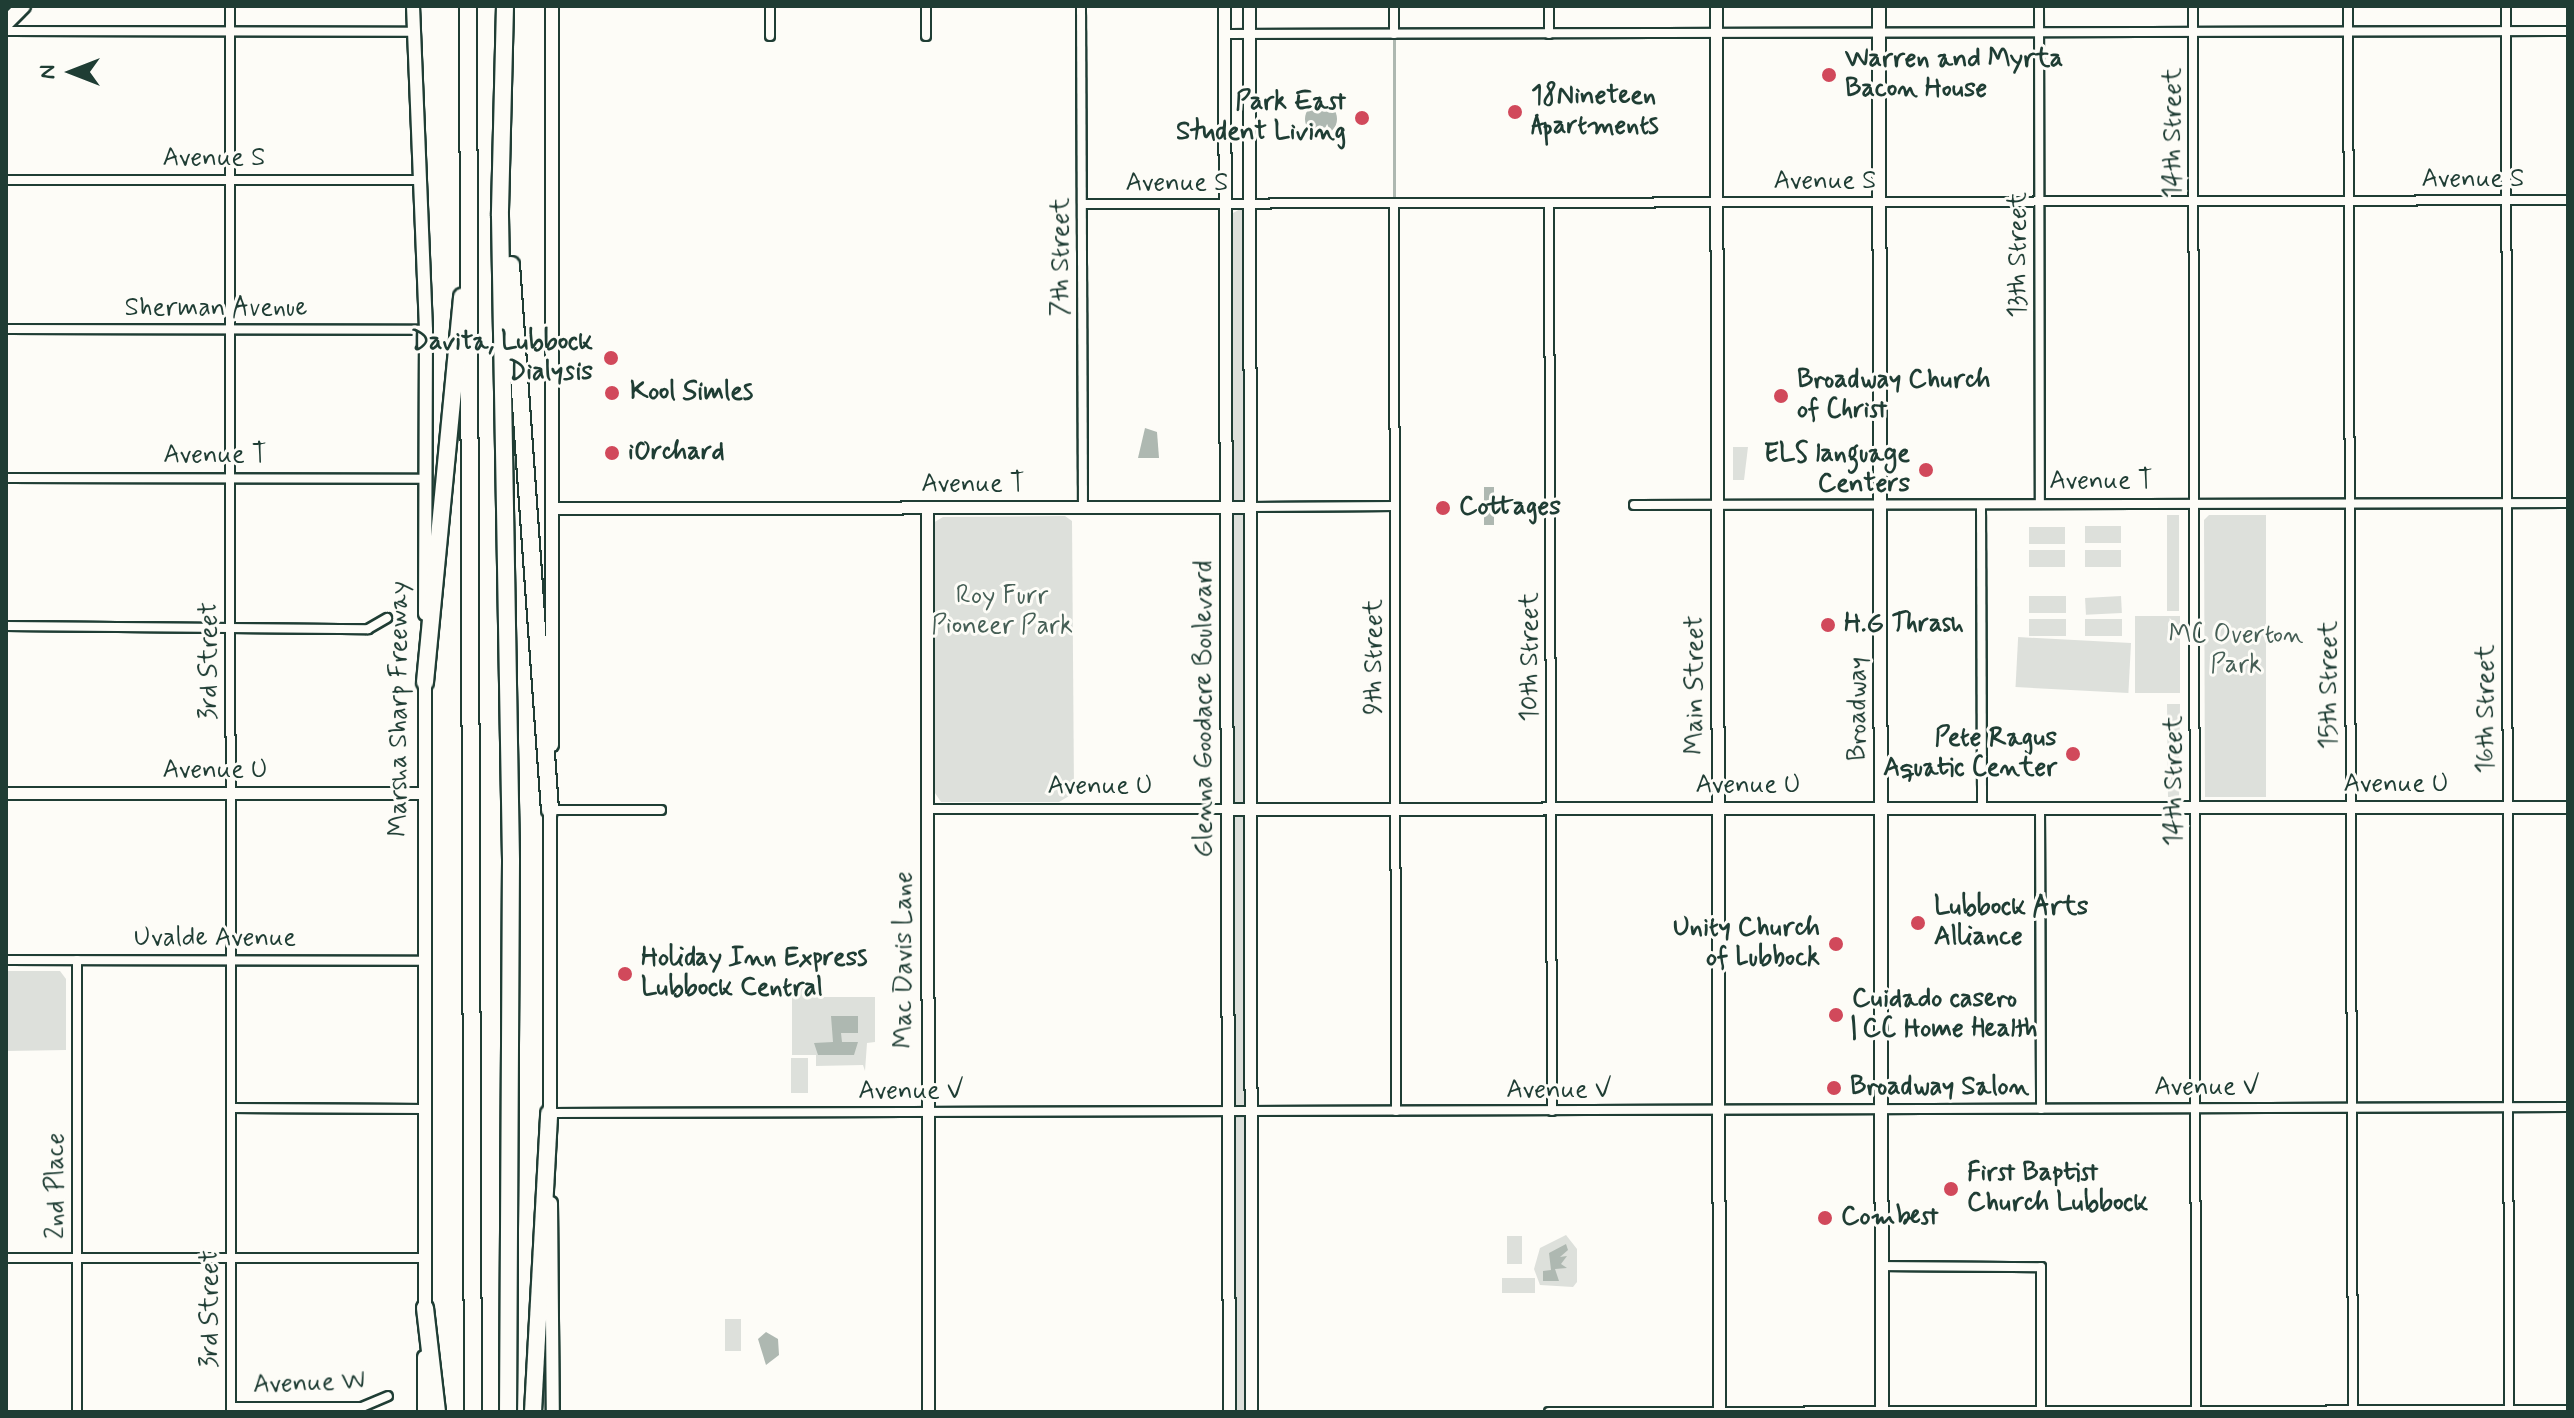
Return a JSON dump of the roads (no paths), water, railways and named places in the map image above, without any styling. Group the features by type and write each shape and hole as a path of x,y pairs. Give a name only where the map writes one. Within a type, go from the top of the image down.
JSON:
{"highway":[{"path":"6,23 23,6"},
{"path":"468,6 473,1412"},
{"path":"505,11 500,216 511,861 508,1412"},
{"path":"425,682 471,203"},
{"path":"500,216 510,245 550,810"},
{"path":"533,1412 549,1113"},
{"path":"425,1308 437,1412"}],"main road":[{"name":"Marsha Sharp Freeway","path":"413,6 423,180 426,330 424,1412"},
{"path":"552,6 549,1113 553,1412"},
{"name":"Broadway","path":"1879,6 1882,1412"}],"street":[{"name":"3rd Street","path":"230,6 231,1410"},
{"path":"770,6 770,36"},
{"path":"926,6 926,36"},
{"name":"7th Street","path":"1081,6 1083,507"},
{"name":"Glenna Goodacre Boulevard","path":"1224,6 1229,1412"},
{"name":"Glenna Goodacre Boulevard","path":"1249,6 1251,1412"},
{"path":"1394,6 1394,34"},
{"path":"1549,6 1549,34"},
{"name":"Main Street","path":"1716,6 1719,1412"},
{"name":"13th Street","path":"2039,6 2040,504"},
{"name":"14th Street","path":"2193,6 2196,1411"},
{"name":"15th Street","path":"2348,6 2353,1411"},
{"name":"16th Street","path":"2506,6 2509,1411"},
{"path":"6,31 414,32"},
{"path":"1224,34 2568,31"},
{"name":"Avenue S","path":"6,180 423,180"},
{"name":"Avenue S","path":"1082,204 2568,200"},
{"name":"9th Street","path":"1394,203 1396,1111"},
{"name":"10th Street","path":"1549,203 1552,1111"},
{"name":"Sherman Avenue","path":"6,329 426,330"},
{"name":"Avenue T","path":"6,478 425,479"},
{"name":"Avenue T","path":"1634,505 2568,503"},
{"path":"1981,505 1982,808"},
{"name":"Avenue T","path":"552,508 1395,506"},
{"name":"Mac Davis Lane","path":"927,507 928,1412"},
{"path":"6,626 368,629 387,618"},
{"name":"Avenue U","path":"6,793 424,793"},
{"path":"2040,807 2041,1109"},
{"name":"Avenue U","path":"927,809 2568,807"},
{"path":"550,810 661,810"},
{"name":"Uvalde Avenue","path":"6,960 424,961"},
{"name":"2nd Place","path":"77,960 77,1412"},
{"name":"Avenue V","path":"549,1113 2568,1107"},
{"path":"231,1108 425,1109"},
{"path":"6,1258 424,1258"},
{"path":"1881,1266 2041,1267 2041,1412"},
{"name":"Avenue W","path":"231,1410 362,1407 388,1396"},
{"path":"1549,1412 2568,1410"}],"waterway":[{"path":"1394,35 1394,200"}],"place":[{"name":"Warren and Myrta Bacon House","path":"1829,75"},
{"name":"18Nineteen Apartments","path":"1515,112"},
{"name":"Park East Student Living","path":"1362,118"},
{"name":"Davita, Lubbock Dialysis","path":"611,358"},
{"name":"Kool Simles","path":"612,393"},
{"name":"Broadway Church of Christ","path":"1781,396"},
{"name":"iOrchard","path":"612,453"},
{"name":"ELS language Centers","path":"1926,470"},
{"name":"Cottages","path":"1443,508"},
{"name":"H.G Thrash","path":"1828,625"},
{"name":"Pete Ragus Aquatic Center","path":"2073,754"},
{"name":"Lubbock Arts Alliance","path":"1918,923"},
{"name":"Unity Church of Lubbock","path":"1836,944"},
{"name":"Holiday Inn Express Lubbock Central","path":"625,974"},
{"name":"Cuidado casero | CC Home Health","path":"1836,1015"},
{"name":"Broadway Salon","path":"1834,1088"},
{"name":"First Baptist Church Lubbock","path":"1951,1189"},
{"name":"Combest","path":"1825,1218"}],"park label":[{"name":"Roy Furr Pioneer Park","path":"1002,612"},
{"name":"MC Overton Park","path":"2236,651"}]}
